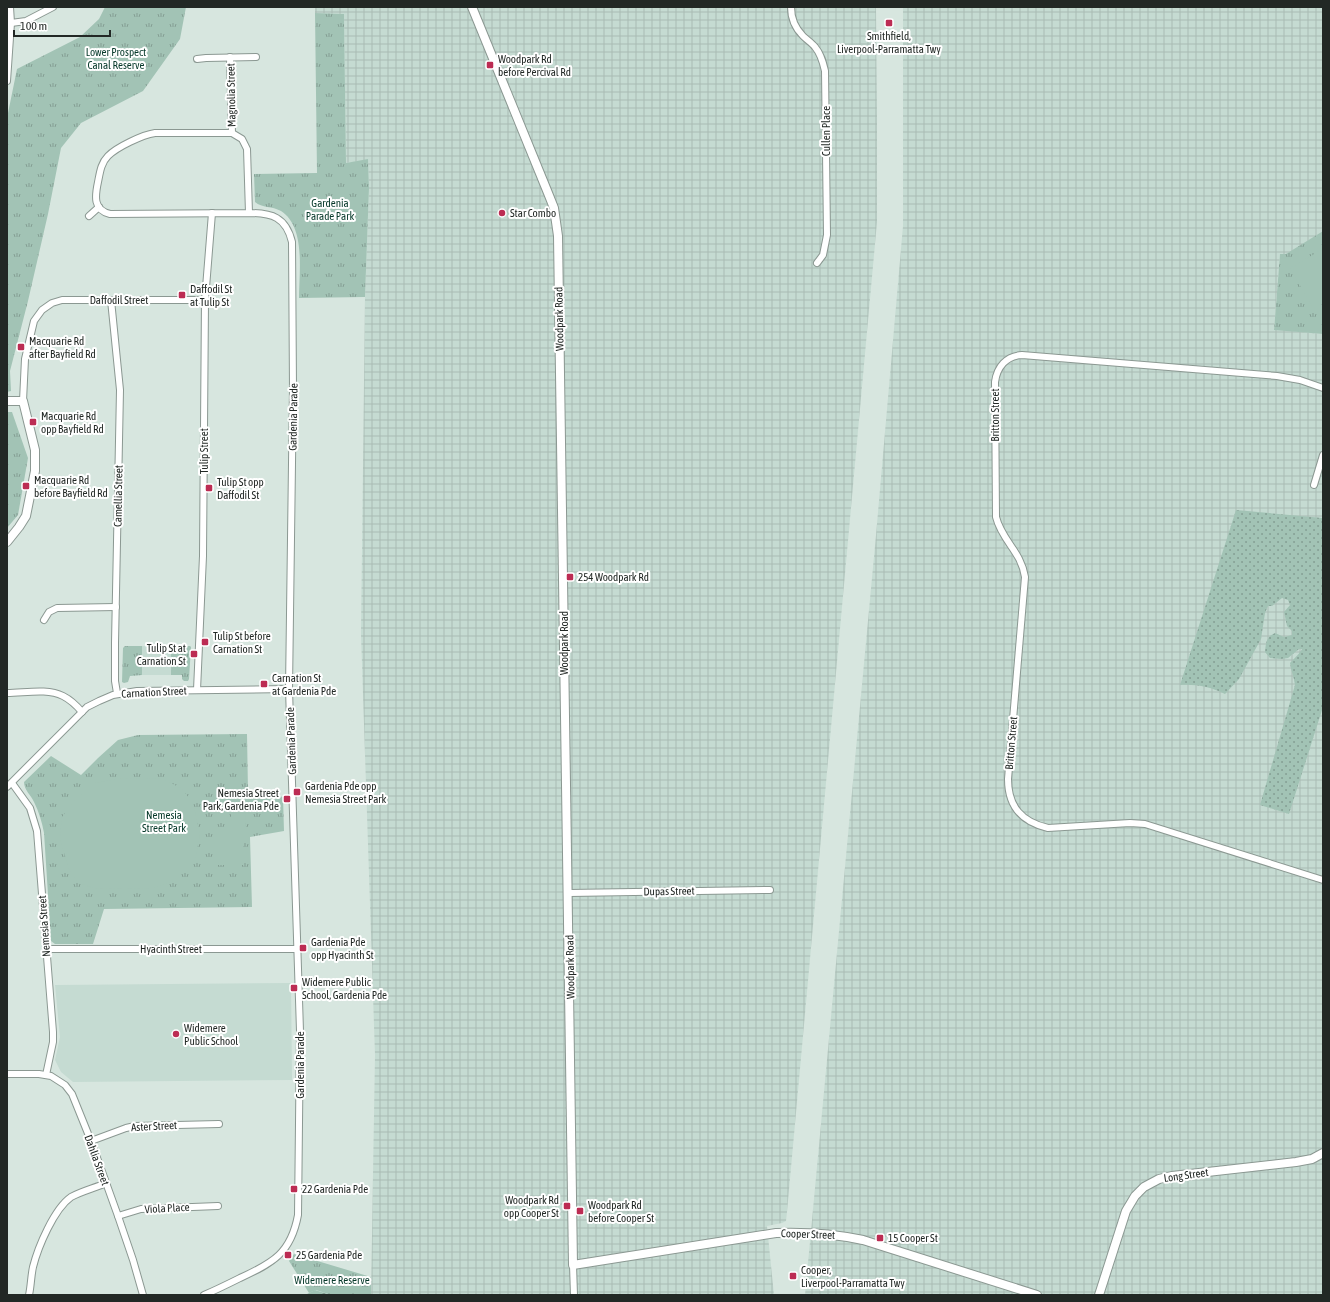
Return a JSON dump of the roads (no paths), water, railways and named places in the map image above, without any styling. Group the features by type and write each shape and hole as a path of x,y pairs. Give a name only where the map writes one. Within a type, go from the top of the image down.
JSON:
{"street":[{"path":"7,81 11,23 10,7"},
{"path":"11,23 26,21 53,7"},
{"name":"Woodpark Road","path":"472,7 554,208 557,221 564,699 569,893 574,1295"},
{"name":"Cullen Place","path":"791,7 793,21 796,27 818,51 824,64 825,71 827,235 823,255 817,263"},
{"name":"Magnolia Street","path":"230,57 232,133"},
{"name":"Magnolia Street","path":"197,59 256,57"},
{"path":"89,216 99,207 95,194 100,172 107,158 116,150 150,134 232,133 242,139 247,149 249,213"},
{"name":"Gardenia Parade","path":"99,207 110,214 265,213 277,218 286,228 292,242 293,388 289,689 301,1052 298,1215 296,1226 285,1248 276,1259 263,1268 204,1295"},
{"name":"Tulip Street","path":"197,690 203,556 205,300 212,213"},
{"name":"Camellia Street","path":"111,300 120,390 115,681 117,693"},
{"name":"Daffodil Street","path":"23,401 24,368 34,321 38,314 48,305 58,301 205,300"},
{"name":"Britton Street","path":"1323,388 1300,380 1277,376 1035,356 1016,356 1002,362 995,382 996,512 1000,528 1021,561 1025,577 1008,779 1009,794 1015,808 1027,820 1048,828 1120,823 1145,824 1323,880"},
{"path":"7,401 23,401 35,450 35,471 26,516 7,542"},
{"path":"1314,485 1323,455"},
{"path":"44,620 49,612 57,608 116,607"},
{"name":"Carnation Street","path":"9,785 82,712 99,701 117,693 137,691 289,689"},
{"path":"7,693 53,693 64,696 75,704 82,712"},
{"name":"Nemesia Street","path":"9,785 28,804 36,825 54,1035 46,1075"},
{"name":"Dupas Street","path":"569,893 770,890"},
{"name":"Hyacinth Street","path":"46,949 297,949"},
{"name":"Dahlia Street","path":"7,1074 46,1075 59,1081 70,1091 76,1102 91,1141 118,1216 143,1295"},
{"name":"Aster Street","path":"91,1141 135,1126 219,1124"},
{"name":"Long Street","path":"1099,1295 1126,1211 1135,1196 1144,1187 1159,1179 1172,1176 1296,1162 1312,1159 1323,1153"},
{"path":"29,1295 33,1269 41,1244 54,1217 62,1205 72,1197 106,1183"},
{"name":"Viola Place","path":"118,1216 141,1209 218,1206"},
{"name":"Cooper Street","path":"573,1265 776,1233 799,1232 864,1240 1037,1295"}],"place":[{"name":"Smithfield, Liverpool-Parramatta Twy","path":"889,23"},
{"name":"Woodpark Rd before Percival Rd","path":"490,65"},
{"name":"Star Combo","path":"502,213"},
{"name":"Daffodil St at Tulip St","path":"182,295"},
{"name":"Macquarie Rd after Bayfield Rd","path":"21,347"},
{"name":"Macquarie Rd opp Bayfield Rd","path":"33,422"},
{"name":"Macquarie Rd before Bayfield Rd","path":"26,486"},
{"name":"Tulip St opp Daffodil St","path":"209,488"},
{"name":"254 Woodpark Rd","path":"570,577"},
{"name":"Tulip St before Carnation St","path":"205,642"},
{"name":"Tulip St at Carnation St","path":"194,654"},
{"name":"Carnation St at Gardenia Pde","path":"264,684"},
{"name":"Gardenia Pde opp Nemesia Street Park","path":"297,792"},
{"name":"Nemesia Street Park, Gardenia Pde","path":"287,799"},
{"name":"Gardenia Pde opp Hyacinth St","path":"303,948"},
{"name":"Widemere Public School, Gardenia Pde","path":"294,988"},
{"name":"Widemere Public School","path":"176,1034"},
{"name":"22 Gardenia Pde","path":"294,1189"},
{"name":"Woodpark Rd opp Cooper St","path":"567,1206"},
{"name":"Woodpark Rd before Cooper St","path":"580,1211"},
{"name":"15 Cooper St","path":"880,1238"},
{"name":"25 Gardenia Pde","path":"288,1255"},
{"name":"Cooper, Liverpool-Parramatta Twy","path":"793,1276"}],"park label":[{"name":"Lower Prospect Canal Reserve","path":"116,58"},
{"name":"Gardenia Parade Park","path":"330,209"},
{"name":"Nemesia Street Park","path":"164,821"},
{"name":"Widemere Reserve","path":"332,1280"}]}
